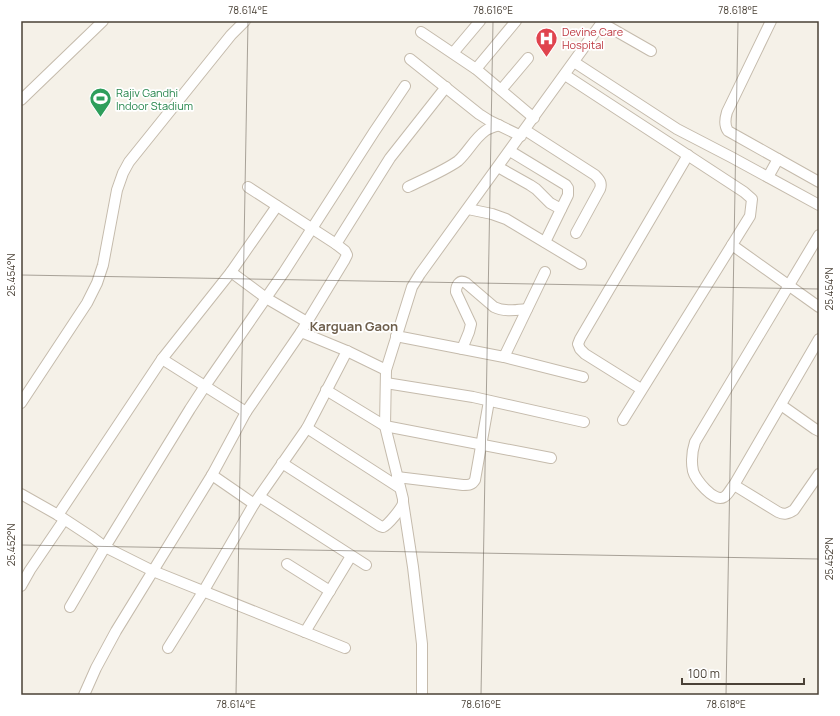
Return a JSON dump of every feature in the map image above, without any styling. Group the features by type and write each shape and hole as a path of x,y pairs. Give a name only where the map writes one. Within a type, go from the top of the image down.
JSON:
{"street":[{"path":"21,100 103,21"},
{"path":"21,403 87,303 97,283 103,265 117,190 129,162 230,35 245,21"},
{"path":"453,53 480,21"},
{"path":"476,69 516,21"},
{"path":"770,21 727,112 725,120 726,127 728,131 819,182"},
{"path":"422,695 422,644 413,567 403,502 385,426 386,370 412,287 603,22 651,51"},
{"path":"421,32 476,69 534,118"},
{"path":"501,90 528,58"},
{"path":"410,59 479,114 499,125 523,133 595,175 599,179 602,184 600,189 576,233"},
{"path":"574,62 677,129 819,205"},
{"path":"565,75 744,192 752,200 750,216 623,420"},
{"path":"70,607 105,547 205,386 313,228 405,86"},
{"path":"336,244 390,158 446,87"},
{"path":"408,187 451,166 459,160 485,131 499,125"},
{"path":"510,151 566,185 568,188 568,195 545,242"},
{"path":"641,389 584,354 578,344 688,155"},
{"path":"768,177 778,159"},
{"path":"498,167 530,185 550,203 561,209"},
{"path":"84,695 116,630 212,476 246,412 307,322 347,255 336,244 313,228 248,187"},
{"path":"21,586 61,517 162,359 231,272 277,206"},
{"path":"468,209 492,214 506,219 581,264"},
{"path":"819,235 695,442 692,450 693,471 698,481 713,495 718,498 725,497 734,485 819,339"},
{"path":"732,245 819,307"},
{"path":"231,272 266,298 307,322"},
{"path":"504,357 545,272"},
{"path":"462,349 471,324 456,292 456,288 461,281 464,281 498,309 527,309"},
{"path":"300,332 347,351 386,370"},
{"path":"396,336 504,357 583,377"},
{"path":"168,648 257,501 307,428 347,351"},
{"path":"162,359 246,412"},
{"path":"386,383 473,397 584,422"},
{"path":"326,390 385,426 551,458"},
{"path":"397,477 468,485 473,483 475,480 489,401"},
{"path":"781,405 819,431"},
{"path":"307,428 400,488"},
{"path":"282,463 383,527 388,524 403,502"},
{"path":"734,485 778,512 784,514 790,513 794,510 819,474"},
{"path":"212,476 366,565"},
{"path":"21,494 61,517 105,547 153,571 345,648"},
{"path":"305,632 351,556"},
{"path":"287,564 330,591"}],"place":[{"name":"Devine Care Hospital","path":"547,58"},
{"name":"Rajiv Gandhi Indoor Stadium","path":"100,118"}],"district":[{"name":"Karguan Gaon","path":"354,326"}]}
